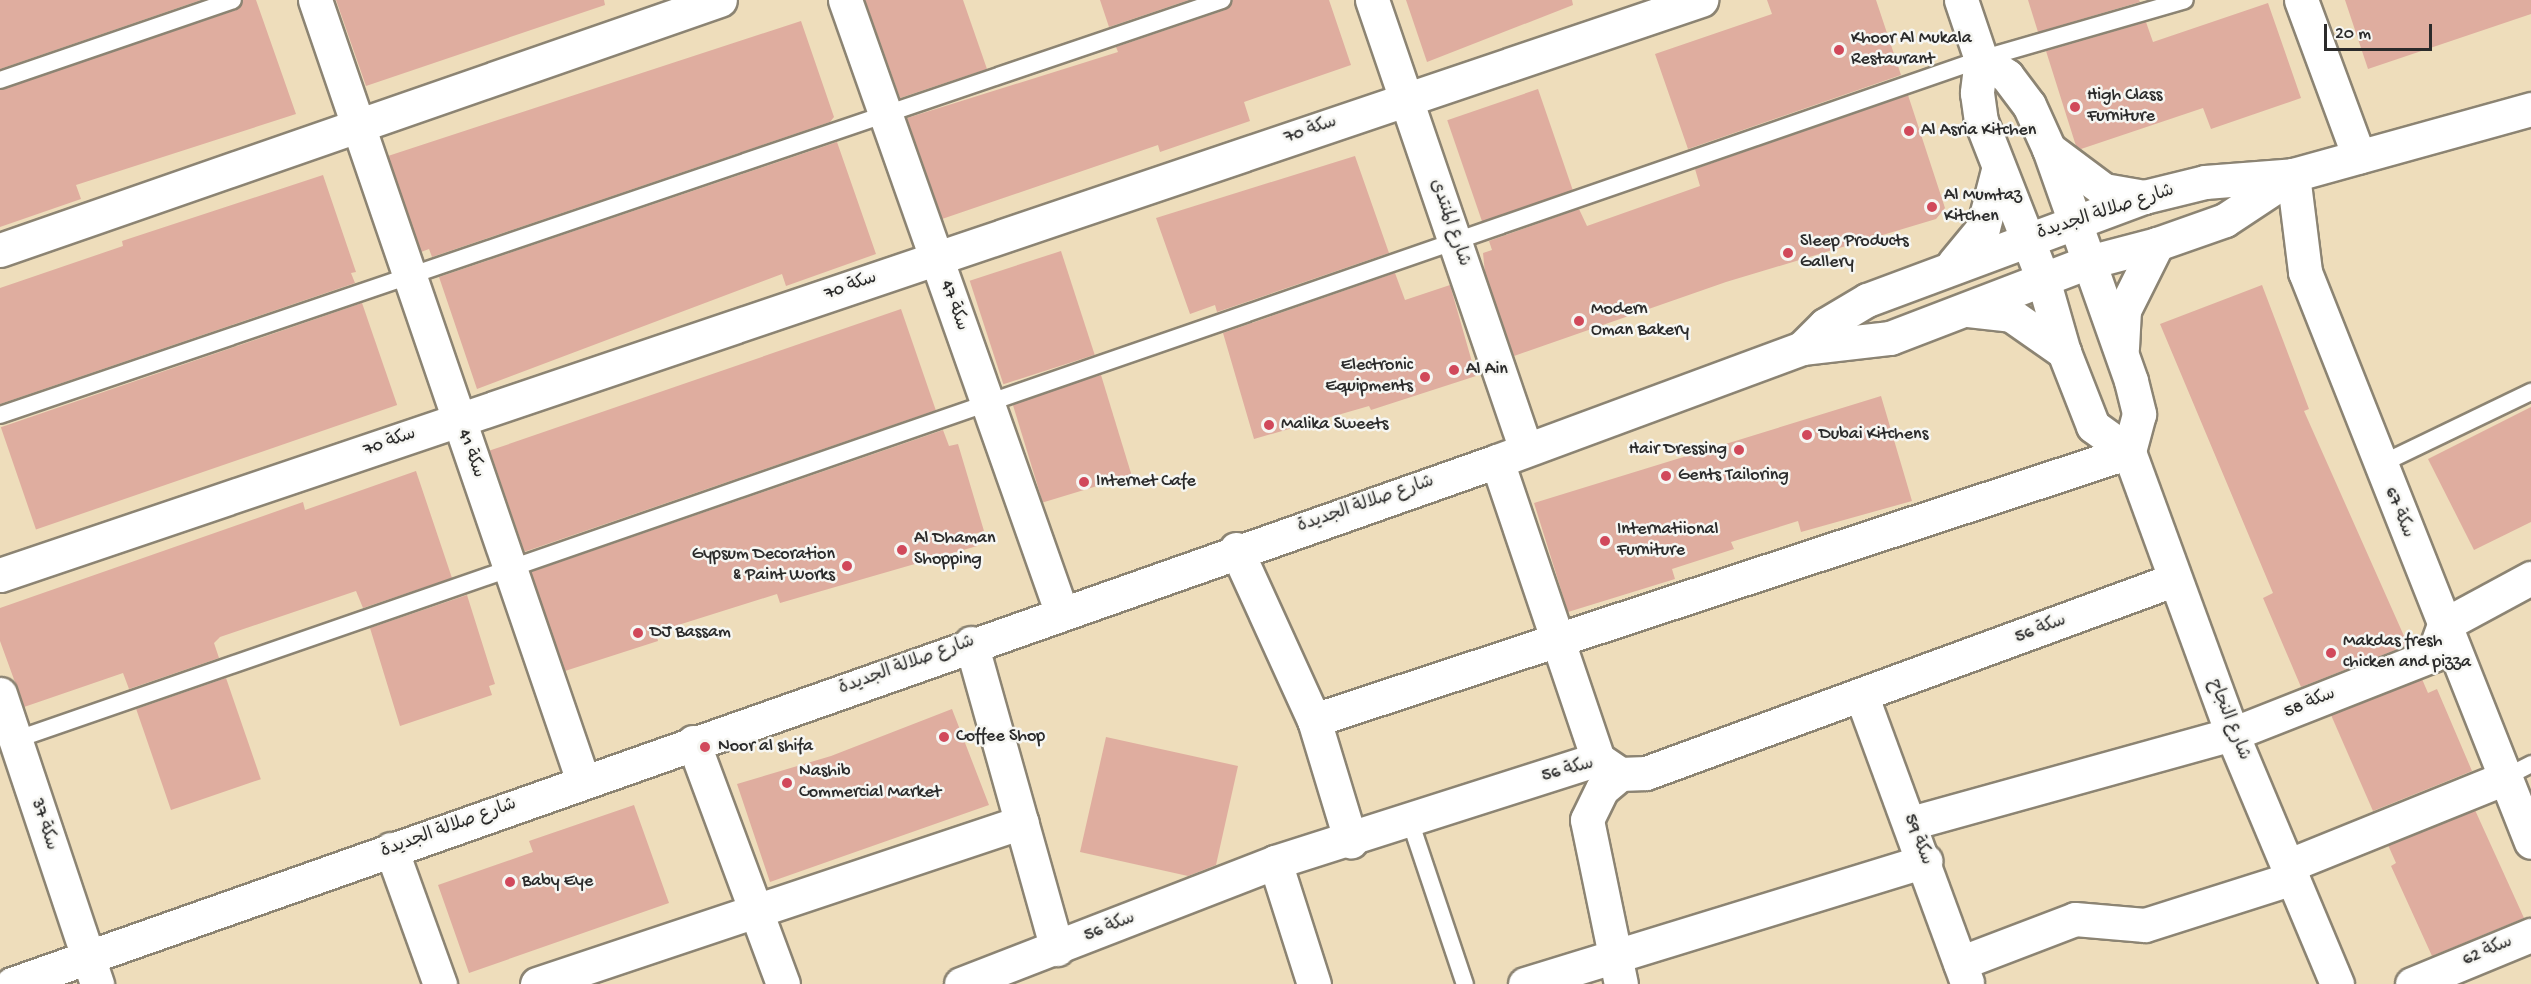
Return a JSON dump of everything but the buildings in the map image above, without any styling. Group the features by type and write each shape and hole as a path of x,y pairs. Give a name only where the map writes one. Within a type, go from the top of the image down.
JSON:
{"street":[{"name":"سكة 41","path":"315,0 582,781"},
{"path":"0,250 720,0"},
{"name":"سكة 47","path":"845,0 1061,611"},
{"name":"شارع المنتدى","path":"1372,0 1525,447"},
{"name":"سكة 70","path":"0,575 1701,0"},
{"path":"1961,0 1981,59 1977,93 1998,170 2043,279 2064,352 2093,426 2129,452"},
{"path":"2301,0 2359,158"},
{"path":"1981,59 2007,76 2024,98 2049,149 2074,221 2085,263 2121,353 2139,414 2129,452"},
{"name":"شارع صلالة الجديدة","path":"1802,348 1825,325 1867,300 1950,266 2144,197 2205,182 2293,175 2531,109"},
{"path":"2049,149 2104,190 2144,197"},
{"path":"1950,266 1983,228 1998,170"},
{"name":"شارع صلالة الجديدة","path":"12,984 92,971 391,849 1236,549 1497,461 1525,447 1802,348 1890,338 2085,263 2157,244 2225,220 2293,175"},
{"name":"سكة 67","path":"2293,175 2305,272 2502,779 2531,842"},
{"path":"2121,353 2124,310 2157,244"},
{"path":"1960,310 2011,315 2064,352"},
{"path":"1314,720 2129,452"},
{"name":"شارع النجاح","path":"2129,452 2173,580 2232,734 2337,984"},
{"path":"1497,461 1557,641 1609,767 1602,789 1587,820 1617,971"},
{"path":"1236,549 1314,720 1351,842"},
{"path":"2444,625 2531,578"},
{"name":"سكة 56","path":"961,984 1057,949 1275,862 1351,842 1410,820 1609,767 1646,773 1862,697 2173,580"},
{"name":"سكة 58","path":"1911,823 2232,734 2433,655 2444,625"},
{"path":"971,643 1057,949"},
{"name":"سكة 37","path":"0,694 8,742 92,971"},
{"name":"سكة 59","path":"1862,697 1926,861 1964,974"},
{"path":"693,742 783,984"},
{"path":"1964,974 2075,919 2145,925 2290,872 2502,779"},
{"path":"537,984 1022,822"},
{"path":"391,849 440,984"},
{"path":"1525,984 1617,971 1926,861"},
{"path":"1275,862 1314,984"},
{"name":"سكة 62","path":"2412,984 2531,934"}],"lane":[{"path":"0,80 232,0"},
{"path":"0,415 408,273 886,115 1222,0"},
{"path":"8,742 1981,59 2185,0"},
{"path":"2379,465 2531,392"},
{"path":"2502,779 2531,764"},
{"path":"1410,820 1464,984"}],"place":[{"name":"Khoor Al Mukala Restaurant","path":"1839,50"},
{"name":"High Class Furniture","path":"2075,107"},
{"name":"Al Asria Kitchen","path":"1909,131"},
{"name":"Al Mumtaz Kitchen","path":"1932,207"},
{"name":"Sleep Products Gallery","path":"1788,253"},
{"name":"Modern Oman Bakery","path":"1579,321"},
{"name":"Al Ain","path":"1454,370"},
{"name":"Electronic Equipments","path":"1425,377"},
{"name":"Malika Sweets","path":"1269,425"},
{"name":"Dubai Kitchens","path":"1807,435"},
{"name":"Hair Dressing","path":"1739,450"},
{"name":"Gents Tailoring","path":"1666,476"},
{"name":"Internet Cafe","path":"1084,482"},
{"name":"Internatiional Furniture","path":"1605,541"},
{"name":"Al Dhaman Shopping","path":"902,550"},
{"name":"Gypsum Decoration & Paint Works","path":"847,566"},
{"name":"DJ Bassam","path":"638,633"},
{"name":"Makdas fresh chicken and pizza","path":"2331,653"},
{"name":"Coffee Shop","path":"944,737"},
{"name":"Noor al shifa","path":"705,747"},
{"name":"Nashib Commercial Market","path":"787,783"},
{"name":"Baby Eye","path":"510,882"}]}
